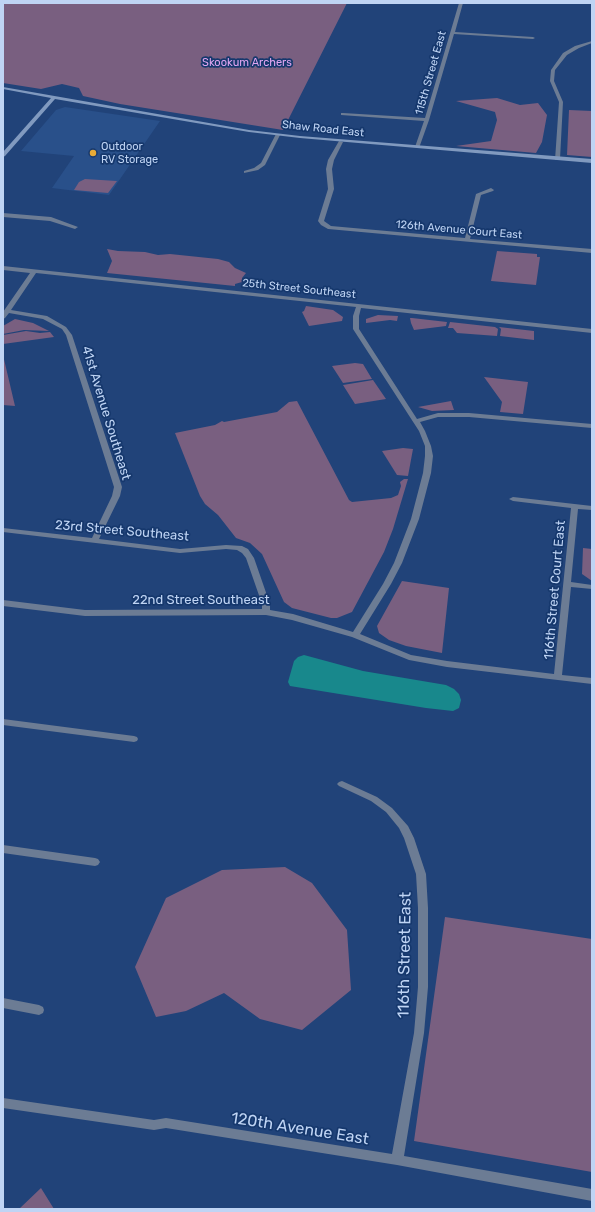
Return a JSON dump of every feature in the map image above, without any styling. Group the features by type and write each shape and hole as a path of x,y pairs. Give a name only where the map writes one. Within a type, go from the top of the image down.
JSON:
{"main road":[{"name":"Shaw Road East","path":"3,88 278,134 341,142 592,161"},
{"path":"3,155 54,97"}],"street":[{"name":"115th Street East","path":"417,147 427,120 461,3"},
{"path":"452,33 533,38"},
{"path":"557,159 561,102 552,81 553,70 565,54 577,47 592,42"},
{"path":"343,114 427,120"},
{"path":"246,172 256,169 263,164 278,134"},
{"name":"126th Avenue Court East","path":"341,142 331,160 329,169 331,189 321,221 325,226 338,229 592,251"},
{"path":"467,240 479,194 491,190"},
{"path":"3,215 52,219 76,227"},
{"name":"25th Street Southeast","path":"3,268 592,331"},
{"path":"3,317 34,271"},
{"path":"355,635 387,584 398,563 415,519 427,471 429,456 426,439 416,420 356,329 356,316 359,306"},
{"name":"41st Avenue Southeast","path":"8,311 45,317 64,328 69,335 118,487 116,496 94,541"},
{"path":"416,420 438,415 468,415 592,426"},
{"path":"513,499 592,508"},
{"name":"116th Street Court East","path":"558,676 575,506"},
{"name":"23rd Street Southeast","path":"3,530 180,550 226,547 239,548 245,551 250,558 266,604 266,612"},
{"path":"568,584 592,587"},
{"name":"22nd Street Southeast","path":"3,602 85,613 266,612 293,617 355,635 409,657 592,681"},
{"path":"3,722 134,739"},
{"name":"116th Street East","path":"342,784 374,799 389,810 403,826 409,838 421,874 423,908 422,994 419,1033 397,1160"},
{"path":"3,849 94,862"},
{"path":"3,1003 39,1010"},
{"name":"120th Avenue East","path":"3,1103 154,1125 166,1123 397,1160 592,1196"}],"shaded area":[{"name":"Outdoor RV Storage","path":"65,107 160,121 109,195 52,188 74,156 21,151 56,110"},
{"path":"304,655 363,671 446,685 454,689 459,694 461,700 459,708 453,711 426,708 290,686 288,682 294,661 298,657"}],"green space":[{"name":"Skookum Archers","path":"3,3 347,3 283,130 120,104 83,96 79,88 62,84 41,89 3,83"},
{"path":"497,98 520,105 538,103 547,115 542,142 536,153 456,146 491,141 497,120 495,112 456,101"},
{"path":"569,110 592,111 592,157 567,155"},
{"path":"85,179 117,181 108,193 74,190 79,182"},
{"path":"107,249 145,252 158,255 170,254 218,259 229,262 235,268 246,273 242,278 242,282 235,284 235,286 107,273 112,261"},
{"path":"497,251 537,254 537,257 540,257 536,285 491,281"},
{"path":"306,306 333,310 343,317 342,321 309,326 302,312"},
{"path":"378,315 398,316 397,321 390,320 366,323 366,319"},
{"path":"410,318 447,322 446,326 414,330"},
{"path":"15,319 33,323 49,331 24,330 3,334 3,326"},
{"path":"450,322 495,327 498,329 497,336 457,333 453,328 448,328"},
{"path":"499,327 534,331 534,340 500,336 501,329"},
{"path":"26,331 40,333 50,332 54,337 3,344 3,335"},
{"path":"3,355 15,406 3,405"},
{"path":"355,363 363,364 372,379 343,383 332,366"},
{"path":"484,377 528,382 523,414 500,412 502,402"},
{"path":"373,380 386,399 355,404 343,385"},
{"path":"297,401 349,500 352,502 391,498 398,495 401,486 400,482 404,479 408,479 393,529 384,552 352,612 337,618 331,618 292,608 284,602 262,554 250,543 236,538 218,515 205,504 200,496 175,433 215,425 222,421 224,422 277,412 289,402"},
{"path":"451,401 454,410 432,411 418,407"},
{"path":"403,448 413,449 408,476 397,475 382,451"},
{"path":"583,548 592,549 592,581 582,574"},
{"path":"402,581 449,588 442,653 406,646 389,640 379,633 377,626"},
{"path":"285,867 312,883 347,930 351,990 302,1030 260,1019 224,993 186,1011 156,1017 135,967 166,898 222,870"},
{"path":"445,917 592,939 592,1172 414,1141"},
{"path":"41,1188 54,1209 19,1209"}],"place":[{"name":"Outdoor RV Storage","path":"93,153"}]}
